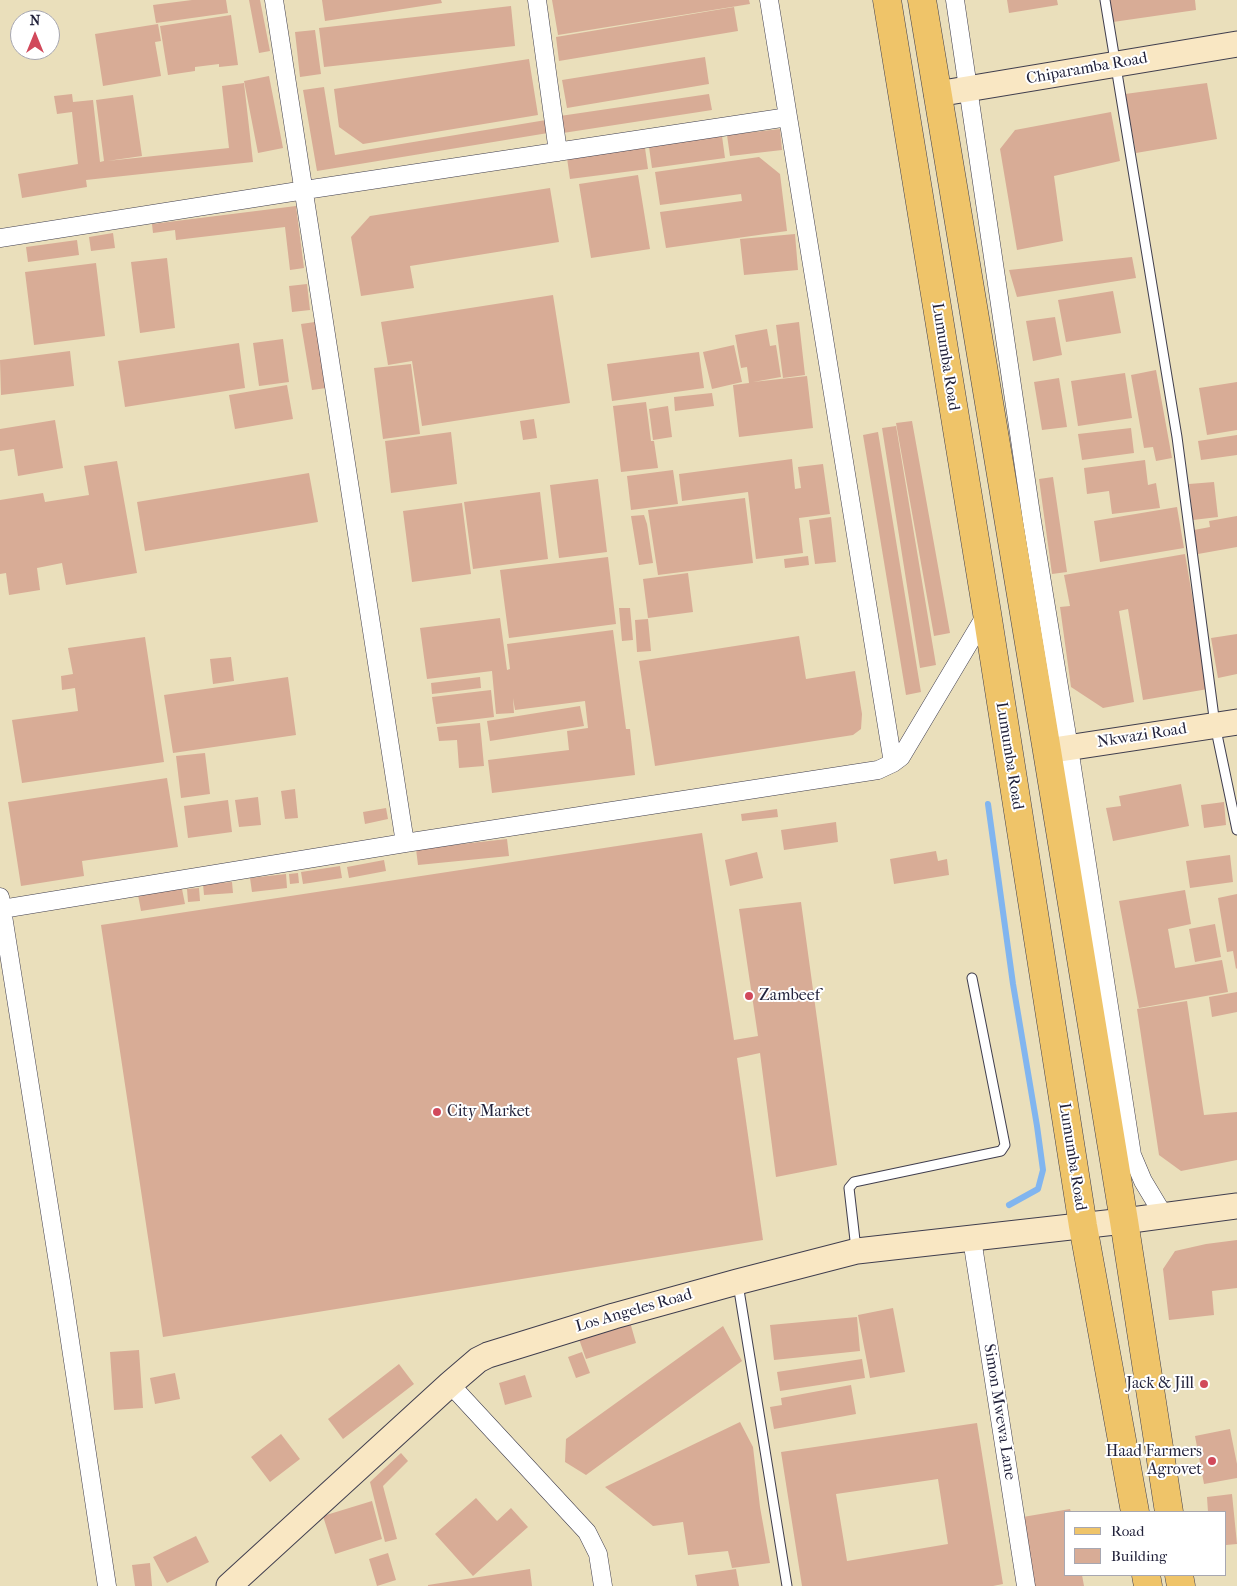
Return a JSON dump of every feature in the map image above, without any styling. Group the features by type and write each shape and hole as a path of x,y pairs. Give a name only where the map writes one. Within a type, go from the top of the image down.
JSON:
{"main road":[{"name":"Lumumba Road","path":"887,0 987,613 1083,1226 1135,1511"},
{"path":"922,0 937,94 1058,749 1124,1221 1169,1511"},
{"name":"Chiparamba Road","path":"937,94 1237,44"},
{"name":"Nkwazi Road","path":"1058,749 1226,723"},
{"name":"Los Angeles Road","path":"229,1586 450,1384 478,1360 488,1355 614,1316 857,1251 1083,1226 1237,1206"}],"street":[{"path":"274,0 405,843"},
{"path":"537,0 558,152"},
{"path":"769,0 893,763"},
{"path":"955,0 1032,521 1058,749 1132,1156 1143,1180 1164,1216"},
{"path":"0,238 788,117"},
{"path":"107,1586 1,903 878,770 901,757 987,613"},
{"name":"Simon Mwewa Lane","path":"972,1239 1026,1586"},
{"path":"450,1384 587,1532 598,1554 603,1586"}],"lane":[{"path":"1105,0 1226,723 1237,830"},
{"path":"857,1251 850,1188 854,1182 1001,1152 1006,1146 972,978"},
{"path":"737,1282 787,1586"}],"building":[{"path":"192,0 226,0 228,13 156,23 153,5"},
{"path":"249,0 260,0 270,51 259,53"},
{"path":"322,0 441,0 442,3 325,21"},
{"path":"552,0 749,0 750,4 558,35"},
{"path":"1007,0 1057,0 1058,5 1009,13"},
{"path":"1110,0 1195,0 1196,10 1113,22"},
{"path":"511,6 515,46 324,67 319,28"},
{"path":"734,7 738,31 559,61 556,37"},
{"path":"231,15 238,65 219,67 219,64 195,67 195,71 168,75 160,26"},
{"path":"158,24 161,41 155,42 161,76 103,86 95,34"},
{"path":"315,30 321,74 300,77 295,32"},
{"path":"705,57 709,84 567,108 562,80"},
{"path":"529,59 538,115 363,144 339,127 334,89"},
{"path":"269,76 283,148 258,153 244,81"},
{"path":"244,83 253,162 86,180 87,187 22,198 18,174 78,164 72,112 57,114 54,96 72,94 73,102 93,100 100,162 104,161 96,100 133,95 142,156 107,161 229,148 222,86"},
{"path":"1207,83 1217,139 1136,153 1125,94"},
{"path":"324,87 335,155 546,120 548,133 317,171 303,90"},
{"path":"709,94 712,110 563,133 560,116"},
{"path":"1111,112 1120,161 1054,176 1063,241 1017,250 1000,149 1015,130"},
{"path":"780,129 782,150 730,156 727,135"},
{"path":"722,136 725,158 652,168 649,147"},
{"path":"645,148 648,169 570,179 567,158"},
{"path":"759,157 780,174 787,231 666,248 660,212 742,201 741,194 660,205 655,172"},
{"path":"638,175 650,249 591,258 579,184"},
{"path":"550,188 559,242 410,266 414,288 361,296 351,237 370,216"},
{"path":"296,206 304,268 290,270 285,227 176,240 175,230 153,233 152,224"},
{"path":"113,233 115,248 91,251 89,237"},
{"path":"795,234 798,270 744,275 740,239"},
{"path":"77,240 79,255 28,262 26,247"},
{"path":"1132,257 1136,278 1017,297 1009,270"},
{"path":"167,258 175,328 140,333 131,262"},
{"path":"96,263 105,336 34,345 25,272"},
{"path":"307,284 310,310 292,312 289,286"},
{"path":"1113,291 1121,333 1066,342 1058,300"},
{"path":"553,295 570,403 422,426 412,361 388,365 381,322"},
{"path":"1055,317 1062,355 1033,361 1026,321"},
{"path":"315,322 326,388 312,390 301,324"},
{"path":"799,322 805,375 783,378 776,325"},
{"path":"767,329 770,346 776,345 781,377 753,382 807,376 813,428 739,437 733,385 749,383 747,367 741,368 735,335"},
{"path":"283,339 289,382 259,386 253,343"},
{"path":"239,343 245,388 125,407 118,361"},
{"path":"734,345 742,382 712,389 703,352"},
{"path":"70,351 74,386 1,395 0,360"},
{"path":"699,352 704,388 612,401 607,364"},
{"path":"411,364 420,434 383,439 374,368"},
{"path":"1156,370 1172,458 1156,461 1153,447 1144,448 1131,375"},
{"path":"1125,373 1132,418 1078,426 1071,381"},
{"path":"1059,378 1067,427 1042,430 1034,382"},
{"path":"1237,382 1237,430 1207,435 1199,388"},
{"path":"287,385 293,419 235,429 229,395"},
{"path":"712,393 714,406 675,411 674,397"},
{"path":"646,402 651,441 654,441 658,468 621,472 613,406"},
{"path":"668,406 672,437 653,440 649,409"},
{"path":"534,419 537,438 523,440 520,421"},
{"path":"55,420 63,468 18,476 14,449 0,451 0,429"},
{"path":"912,421 950,633 934,636 896,423"},
{"path":"896,426 936,665 920,668 882,428"},
{"path":"1131,428 1134,453 1082,460 1078,434"},
{"path":"451,432 457,484 391,493 385,441"},
{"path":"878,432 921,692 906,695 863,435"},
{"path":"1237,435 1237,455 1201,460 1198,441"},
{"path":"792,459 795,489 801,488 798,467 823,464 830,514 799,518 803,553 756,559 748,492 682,501 679,474"},
{"path":"1145,460 1148,485 1156,483 1160,508 1112,514 1109,491 1087,494 1084,468"},
{"path":"117,461 137,573 66,585 62,563 37,568 40,590 9,595 6,573 0,574 0,500 43,493 45,502 89,495 84,466"},
{"path":"673,470 678,504 631,510 627,476"},
{"path":"309,473 318,522 145,551 137,502"},
{"path":"1053,477 1067,572 1052,574 1039,479"},
{"path":"598,479 607,552 559,558 550,485"},
{"path":"1214,482 1218,517 1193,520 1189,484"},
{"path":"540,492 548,559 473,569 464,502"},
{"path":"745,498 753,563 658,575 648,510"},
{"path":"462,503 471,574 412,582 403,511"},
{"path":"1177,507 1184,548 1100,562 1094,521"},
{"path":"644,515 653,563 639,565 631,516"},
{"path":"1237,516 1237,547 1198,554 1194,530 1210,527 1209,521"},
{"path":"831,517 836,562 815,564 809,520"},
{"path":"1185,554 1208,689 1143,700 1128,609 1119,611 1134,702 1103,708 1071,687 1060,607 1070,606 1064,575"},
{"path":"808,556 809,565 785,568 784,559"},
{"path":"608,557 616,624 509,638 500,570"},
{"path":"688,573 693,612 648,618 643,579"},
{"path":"619,608 630,608 633,640 622,641"},
{"path":"500,618 507,670 510,669 507,644 613,630 626,729 630,729 635,775 492,793 488,760 569,750 567,731 588,728 585,701 515,710 513,698 514,713 496,714 492,671 427,679 420,628"},
{"path":"648,619 651,651 637,652 635,620"},
{"path":"1237,634 1237,674 1218,678 1211,638"},
{"path":"799,636 806,679 855,671 862,714 861,729 853,735 655,766 639,661"},
{"path":"145,637 164,762 22,783 12,720 78,711 75,688 62,690 61,676 73,674 68,648"},
{"path":"231,657 234,681 213,684 210,659"},
{"path":"288,677 296,735 173,753 164,695"},
{"path":"480,677 481,688 432,694 431,683"},
{"path":"491,690 494,717 436,724 432,697"},
{"path":"580,706 584,726 490,741 487,721"},
{"path":"480,723 484,766 459,768 457,740 439,741 437,727"},
{"path":"205,753 210,794 181,798 176,756"},
{"path":"167,778 178,847 82,861 84,876 21,886 8,802"},
{"path":"1181,784 1189,826 1113,841 1106,808 1121,806 1119,796"},
{"path":"295,789 298,818 285,819 281,791"},
{"path":"258,797 261,825 239,827 235,800"},
{"path":"228,800 232,832 188,838 184,806"},
{"path":"1224,802 1226,825 1204,828 1201,805"},
{"path":"386,808 388,819 365,824 363,812"},
{"path":"777,809 778,817 742,821 741,814"},
{"path":"836,822 838,842 784,850 781,830"},
{"name":"City Market","path":"702,833 734,1040 758,1036 739,909 801,902 837,1165 776,1177 760,1053 737,1058 763,1240 163,1337 101,925"},
{"path":"507,839 509,856 418,865 416,849"},
{"path":"936,851 938,861 947,859 949,875 894,884 890,859"},
{"path":"757,852 763,878 730,886 725,860"},
{"path":"1230,855 1233,882 1190,888 1186,861"},
{"path":"384,860 386,871 349,878 347,867"},
{"path":"340,866 342,878 303,884 301,872"},
{"path":"298,873 299,883 290,884 289,874"},
{"path":"286,874 287,888 252,892 250,878"},
{"path":"232,882 233,893 204,895 203,884"},
{"path":"199,888 200,901 188,902 187,889"},
{"path":"182,889 185,904 141,911 138,895"},
{"path":"1185,890 1191,924 1168,929 1175,968 1222,960 1228,992 1139,1008 1119,901"},
{"path":"1237,894 1236,969 1233,951 1227,952 1218,898"},
{"path":"1215,924 1221,957 1195,962 1189,929"},
{"path":"1237,992 1237,1012 1212,1017 1209,997"},
{"path":"1187,1001 1204,1115 1237,1112 1237,1160 1181,1171 1159,1155 1137,1009"},
{"path":"1237,1240 1237,1288 1212,1291 1214,1315 1169,1320 1163,1269 1175,1251"},
{"path":"893,1308 905,1372 870,1378 858,1315"},
{"path":"857,1317 860,1351 774,1360 770,1325"},
{"path":"630,1322 636,1343 586,1359 579,1339"},
{"path":"723,1326 742,1361 586,1475 565,1462 566,1439"},
{"path":"139,1350 143,1408 114,1410 110,1352"},
{"path":"582,1352 590,1373 576,1378 568,1357"},
{"path":"862,1359 865,1378 780,1391 777,1372"},
{"path":"399,1364 414,1384 343,1439 328,1419"},
{"path":"175,1373 180,1399 155,1404 150,1378"},
{"path":"525,1375 532,1397 505,1405 499,1383"},
{"path":"851,1385 856,1414 774,1429 770,1407 782,1405 781,1398"},
{"path":"740,1422 753,1447 760,1507 770,1563 732,1568 728,1551 688,1555 683,1522 653,1526 605,1487"},
{"path":"977,1423 1003,1584 993,1586 802,1586 781,1452","holes":["938,1479 948,1544 847,1561 836,1494"]},
{"path":"1230,1429 1237,1464 1237,1478 1204,1484 1195,1436"},
{"path":"281,1434 300,1459 270,1482 251,1457"},
{"path":"401,1453 408,1461 383,1486 397,1539 385,1542 370,1482"},
{"path":"1232,1494 1237,1544 1227,1545 1227,1511 1208,1511 1207,1497"},
{"path":"476,1498 497,1521 511,1508 528,1527 473,1576 435,1534"},
{"path":"372,1501 382,1539 335,1554 323,1516"},
{"path":"1070,1509 1071,1511 1064,1511 1064,1576 1082,1576 1084,1586 1029,1586 1017,1518"},
{"path":"196,1536 209,1562 167,1583 153,1557"},
{"path":"388,1553 396,1580 377,1586 369,1559"},
{"path":"150,1563 152,1586 135,1586 132,1565"},
{"path":"530,1569 532,1586 428,1586 428,1585"},
{"path":"736,1569 739,1586 697,1586 695,1575"}],"waterway":[{"path":"988,804 1013,984 1043,1170 1038,1189 1009,1205"}],"place":[{"name":"Zambeef","path":"749,996"},
{"name":"City Market","path":"437,1112"},
{"name":"Jack & Jill","path":"1204,1384"},
{"name":"Haad Farmers Agrovet","path":"1212,1461"}]}
